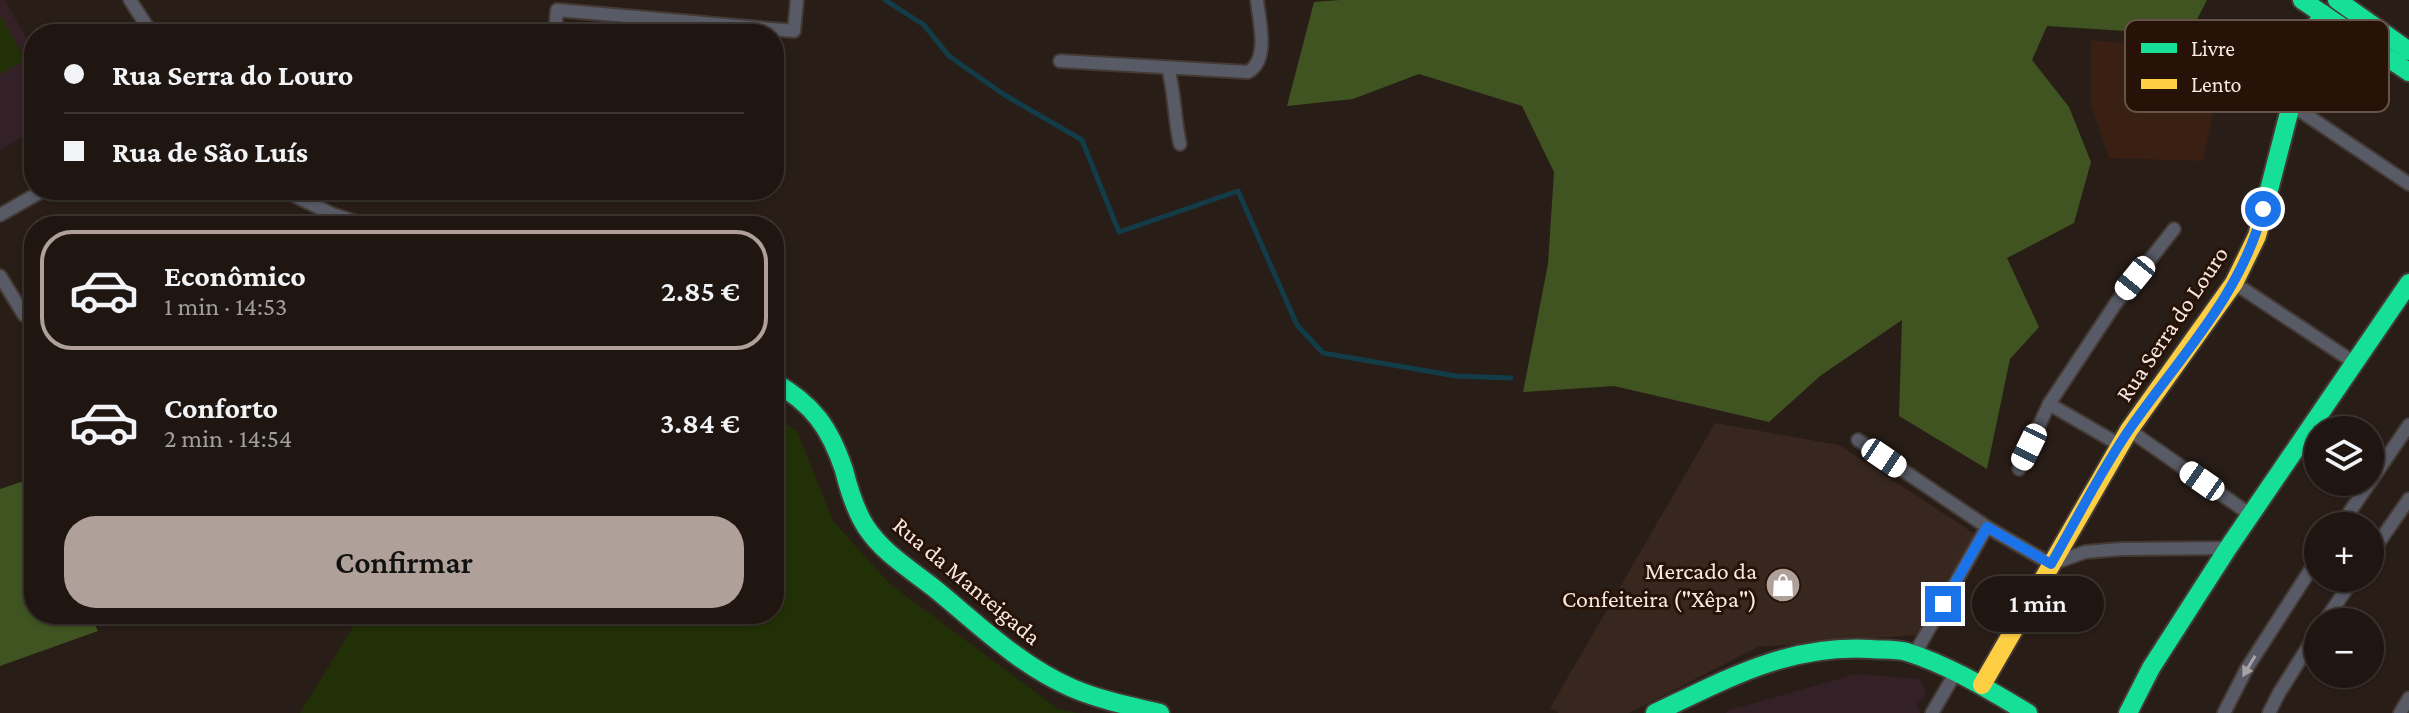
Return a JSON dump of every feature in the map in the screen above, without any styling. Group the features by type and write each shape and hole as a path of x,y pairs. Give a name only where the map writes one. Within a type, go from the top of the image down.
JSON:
{"street":[{"path":"130,0 146,24"},
{"path":"784,30 794,31 797,0"},
{"path":"1060,61 1241,73 1254,69 1261,53 1257,0"},
{"path":"2302,0 2332,20"},
{"path":"2337,0 2365,20"},
{"path":"556,24 557,10 715,24"},
{"name":"Rua Serra do Louro","path":"2319,20 2323,14"},
{"path":"2389,37 2409,51"},
{"path":"2389,59 2409,72"},
{"path":"1168,68 1180,144"},
{"name":"Rua Serra do Louro","path":"2251,515 2125,438 2234,283 2257,236 2288,112"},
{"path":"2302,112 2409,184"},
{"path":"0,215 26,200"},
{"path":"303,200 338,216"},
{"path":"2019,469 2049,404 2116,303 2174,229"},
{"path":"0,276 24,315"},
{"path":"2234,283 2355,363"},
{"path":"2128,713 2151,668 2228,548 2409,283"},
{"name":"Rua da Manteigada","path":"784,387 813,411 830,435 855,505 867,528 887,550 1001,644 1042,673 1100,699 1160,713"},
{"path":"1982,685 2125,438 2049,404"},
{"path":"2350,512 2409,425"},
{"path":"1858,440 1987,527 2051,564 2085,552 2228,548"},
{"path":"2384,535 2409,499"},
{"path":"1914,655 1987,527"},
{"path":"2224,713 2247,668 2304,580"},
{"path":"1655,713 1750,668 1797,654 1853,648 1904,651 1956,672 2028,713"},
{"path":"2269,713 2304,654"},
{"path":"1932,713 1956,672"},
{"path":"2400,713 2409,698"}],"shaded area":[{"path":"0,0 5,0 24,34 24,136 0,150"},
{"path":"2091,40 2125,43 2125,112 2213,112 2203,161 2109,158 2091,104"},
{"name":"Mercado da Confeiteira (\"Xêpa\")","path":"1715,423 1839,445 1975,534 1916,635 1758,647 1629,713 1559,713 1550,708"},
{"path":"1856,674 1919,679 1926,691 1917,704 1920,713 1726,713 1726,711"}],"green space":[{"path":"2207,0 2197,20 2125,20 2125,31 2047,26 2032,60 2069,107 2091,162 2074,223 2007,258 2039,327 2010,359 1987,469 1899,416 1902,320 1820,376 1769,422 1614,386 1523,392 1548,264 1554,172 1522,106 1419,74 1353,99 1287,106 1314,2"},
{"path":"0,17 24,61 0,74"},
{"path":"784,423 797,431 833,521 890,584 1058,709 1078,713 300,713 355,624 784,624"},
{"path":"24,481 24,624 95,624 98,631 0,666 0,489"}],"waterway":[{"path":"885,0 924,25 949,56 1003,94 1082,140 1119,232 1238,191 1297,325 1323,353 1456,376 1511,378"}],"traffic: fast":[{"path":"2302,0 2332,20"},
{"path":"2337,0 2365,20"},
{"path":"2319,20 2323,14"},
{"path":"2389,37 2409,51"},
{"path":"2389,59 2409,72"},
{"path":"2260,225 2289,112"},
{"path":"2128,713 2151,668 2228,548 2409,283"},
{"path":"784,388 810,408 826,430 839,455 859,514 889,553 1034,668 1083,692 1160,713"},
{"path":"1655,713 1759,666 1812,652 1841,649 1907,652 1954,671 2028,713"}],"traffic: slow":[{"path":"1982,685 2129,430 2234,283 2260,225"}],"place":[{"name":"Mercado da Confeiteira (\"Xêpa\")","path":"1783,585"}],"route":[{"path":"1943,604 1987,527 2051,564 2129,430 2234,283 2257,236 2263,209"}]}
